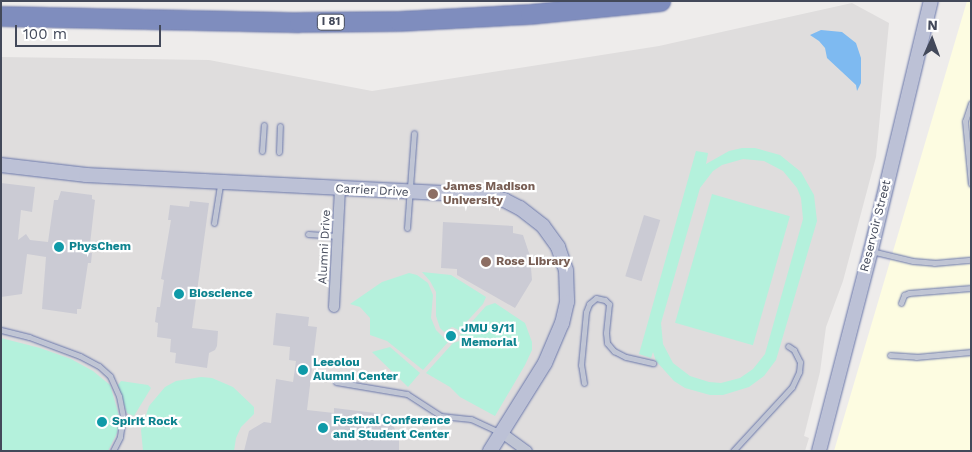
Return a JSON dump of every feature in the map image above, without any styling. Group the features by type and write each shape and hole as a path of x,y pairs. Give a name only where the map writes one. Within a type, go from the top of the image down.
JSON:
{"highway":[{"name":"I 81","path":"1,16 317,22 399,21 514,15 660,1"}],"street":[{"name":"Reservoir Street","path":"819,451 871,250 931,1"},
{"name":"Carrier Drive","path":"1,164 70,174 481,195 512,204 532,216 543,226 555,243 563,258 568,287 564,317 545,363 490,451"},
{"name":"Alumni Drive","path":"334,307 340,189"},
{"path":"502,433 527,451"}],"lane":[{"path":"971,103 965,120 971,184"},
{"path":"262,151 264,125"},
{"path":"279,152 280,126"},
{"path":"407,228 414,133"},
{"path":"214,223 220,182"},
{"path":"308,234 338,236"},
{"path":"871,250 913,261 934,263 971,260"},
{"path":"901,303 904,295 909,293 971,288"},
{"path":"584,383 581,366 586,312 589,304 596,298 605,300 609,304 606,333 607,343 626,357 653,363"},
{"path":"1,330 29,337 80,356 98,366 110,376 123,411 122,429 113,451"},
{"path":"733,451 792,387 799,372 800,362 794,350 788,346"},
{"path":"890,355 916,356 971,352"},
{"path":"336,382 407,394 440,416 471,418 502,433"}],"shaded area":[{"path":"967,1 971,1 971,451 834,451"},
{"name":"James Madison University","path":"852,3 889,23 876,157 843,281 826,327 820,372 804,436 809,438 805,451 1,451 1,57 209,60 372,91 659,46"}],"green space":[{"path":"755,148 780,155 801,172 814,195 817,221 776,360 764,376 749,387 723,395 710,395 685,388 674,381 656,361 653,352 651,358 639,354 696,151 708,153 706,164 729,151","holes":["743,159 764,161 783,171 797,188 801,198 803,219 765,354 753,369 740,378 721,383 709,382 690,376 673,363 663,344 661,323 700,188 713,171 722,165"]},
{"path":"712,194 790,216 753,345 675,323"},
{"path":"422,272 451,275 486,297 483,304 459,330 452,327 444,332 440,328 436,316 436,292"},
{"path":"409,273 417,275 428,283 433,295 431,318 436,330 448,342 423,370 387,341 370,335 370,318 360,307 350,304 382,282"},
{"path":"495,303 525,323 532,342 532,350 495,416 460,397 450,387 426,373 453,343 459,341 460,335 486,306"},
{"path":"1,338 40,348 71,359 93,371 110,385 120,419 117,433 108,451 1,451"},
{"path":"390,347 420,373 408,387 372,352"},
{"path":"201,377 212,378 233,387 254,407 254,414 241,427 236,438 234,451 143,451 141,430 149,406 165,387 176,381"},
{"path":"121,381 148,385 151,388 134,416 127,413 118,385"}],"water":[{"path":"821,30 842,32 856,43 861,58 861,83 857,91 856,85 827,58 825,48 810,35"}],"building":[{"name":"PhysChem","path":"1,183 35,187 32,212 21,210 18,240 26,234 30,240 48,242 54,200 58,200 61,191 92,195 92,199 95,200 89,253 92,253 91,263 88,263 81,309 77,309 77,314 42,309 46,257 27,254 22,294 1,297"},
{"name":"Bioscience","path":"190,201 209,203 192,328 218,331 217,346 215,350 209,353 207,368 175,363 176,353 170,352 171,339 157,337 158,323 155,322 157,307 160,307 164,280 161,279 171,220 168,220 170,205 189,207"},
{"path":"644,215 660,220 642,281 625,276"},
{"name":"Rose Library","path":"443,222 513,226 513,233 523,235 530,256 532,280 515,308 457,275 457,269 441,268"},
{"name":"Festival Conference and Student Center","path":"276,313 309,317 308,326 317,327 307,410 334,413 334,408 392,415 391,421 399,438 399,451 244,451 249,431 264,422 271,423 276,379 293,382 296,361 289,360 290,347 273,345"}],"place":[{"name":"James Madison University","path":"433,194"},
{"name":"PhysChem","path":"59,247"},
{"name":"Rose Library","path":"486,262"},
{"name":"Bioscience","path":"179,294"},
{"name":"JMU 9/11 Memorial","path":"451,336"},
{"name":"Leeolou Alumni Center","path":"303,370"},
{"name":"Spirit Rock","path":"102,422"},
{"name":"Festival Conference and Student Center","path":"323,428"}]}
